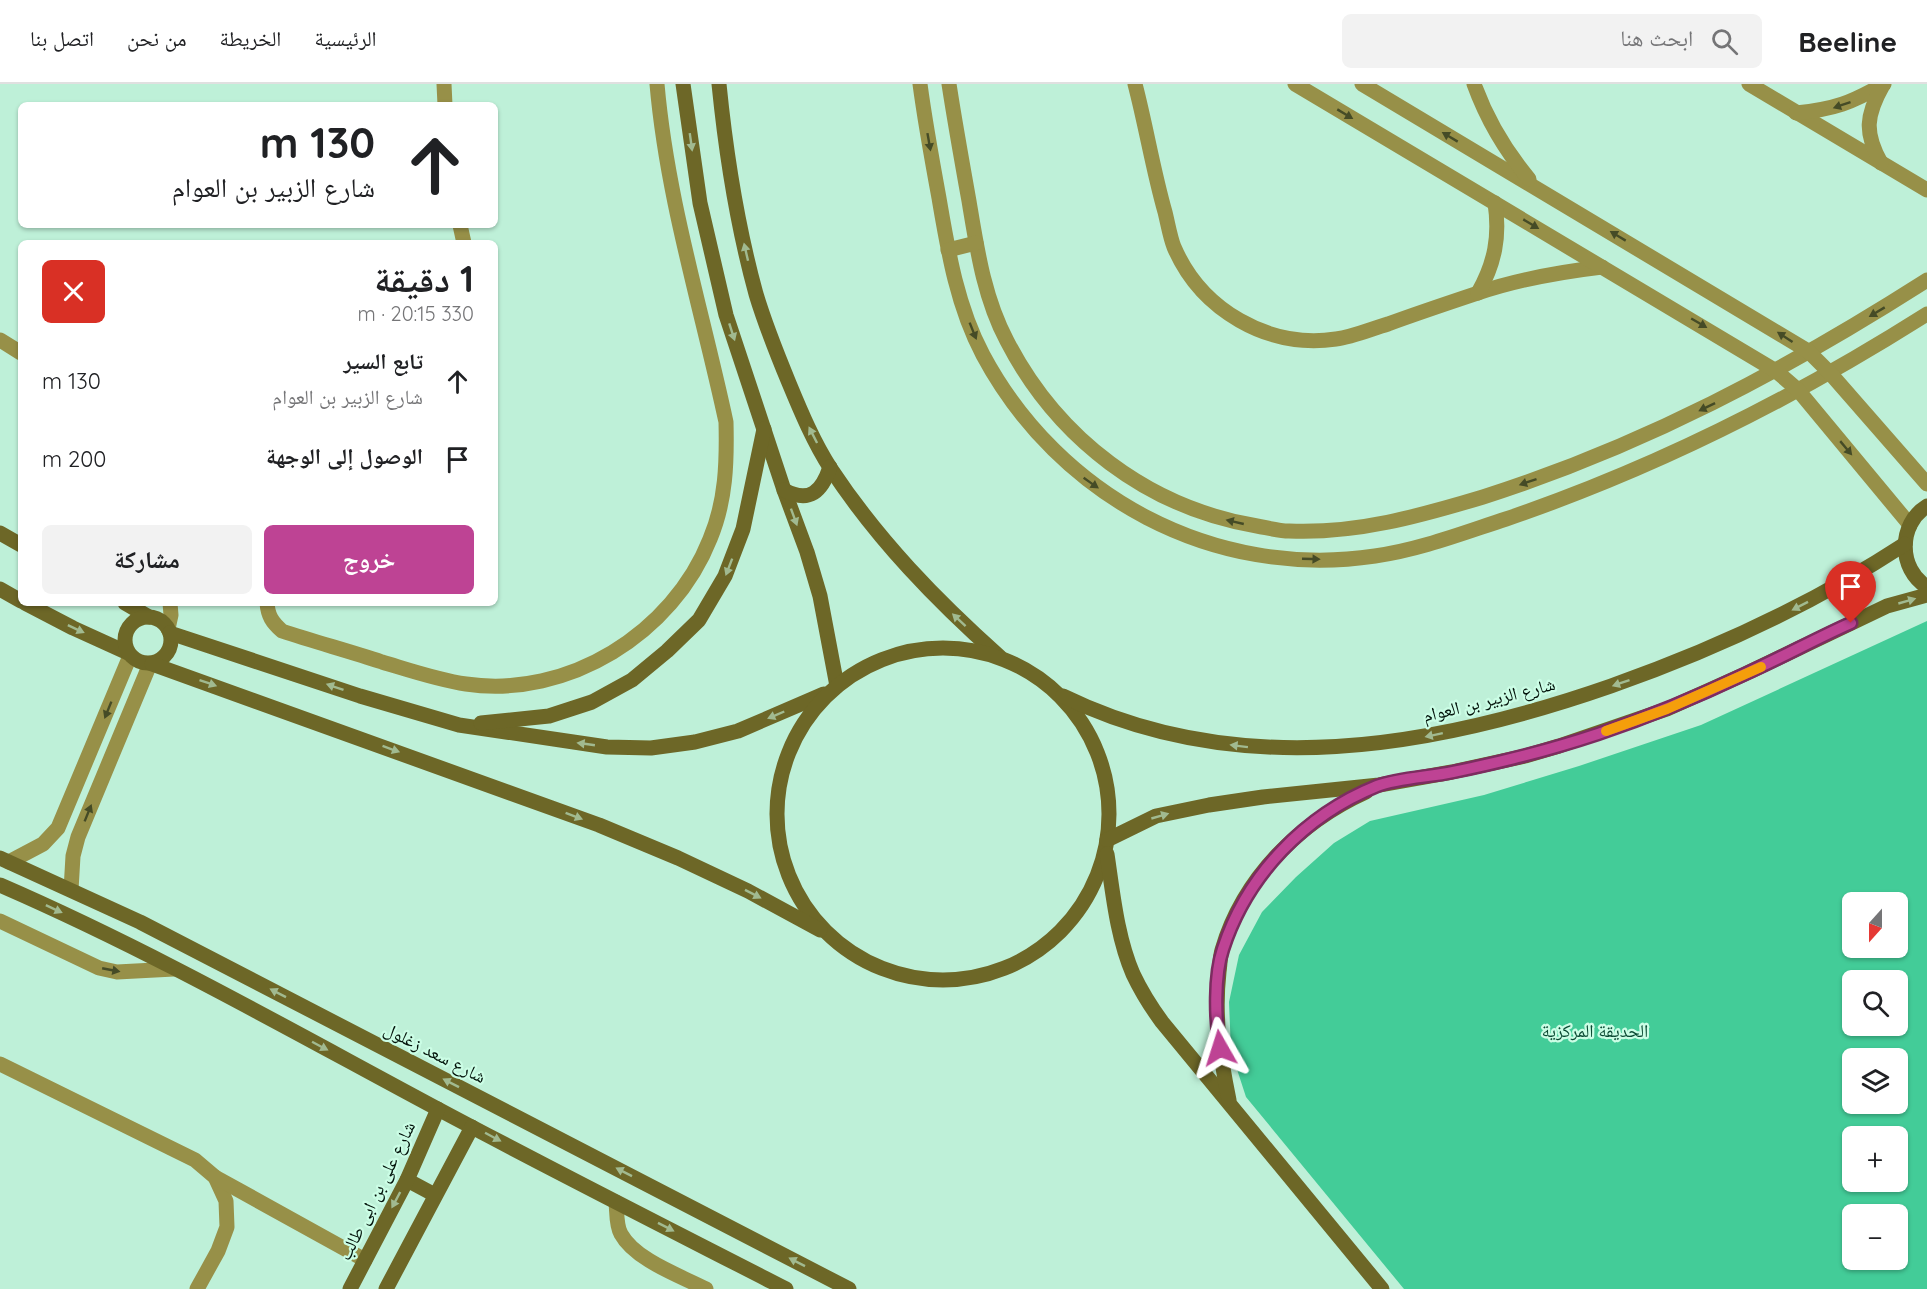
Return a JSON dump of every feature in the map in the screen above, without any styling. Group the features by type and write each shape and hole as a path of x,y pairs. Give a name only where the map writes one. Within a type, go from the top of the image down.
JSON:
{"street":[{"path":"444,84 446,102"},
{"path":"267,606 268,614 273,623 282,631 444,679 467,684 512,685 557,678 598,661 637,637 669,606 692,574 710,539 722,501 727,462 726,422 671,187 662,136 657,84"},
{"path":"683,84 693,158 712,259 726,315 807,552 820,597 833,689 801,726 787,755 779,787 777,819 781,851 791,881 807,909 828,934"},
{"path":"32,606 72,628 129,654 139,662 151,664 599,825 678,858 748,891 828,934 855,954 881,967 909,976 939,979 969,977 998,970 1025,958 1049,941 1070,921 1087,896 1100,869 1106,844 1109,813 1107,786 1100,760 1089,735 1074,712 1056,692 1035,676 1003,659 915,577 876,532 830,467 797,402 757,295 732,180 719,84"},
{"path":"920,84 948,250 961,302 982,353 1010,399 1044,442 1076,471 1130,509 1179,533 1230,550 1285,558 1330,560 1375,556 1420,547 1533,510 1703,438 1830,373 1927,314"},
{"path":"949,84 976,243 987,292 1005,339 1030,382 1062,422 1098,456 1140,485 1185,507 1233,522 1287,531 1329,531 1374,526 1417,516 1577,465 1728,397 1878,311 1927,280"},
{"path":"1136,84 1161,199 1174,246 1190,276 1212,301 1239,321 1269,334 1303,340 1336,339 1519,280 1602,267"},
{"path":"1141,105 1146,84"},
{"path":"1295,84 1776,370 1798,390 1910,525"},
{"path":"1362,84 1808,351 1927,484"},
{"path":"1474,84 1499,140 1536,188"},
{"path":"1749,84 1926,192"},
{"path":"1796,112 1827,110 1857,100 1884,84"},
{"path":"1881,163 1871,145 1869,124 1873,102 1884,84"},
{"path":"1479,293 1488,276 1496,249 1498,222 1495,203"},
{"path":"948,250 976,243"},
{"path":"0,340 18,351"},
{"path":"459,725 549,716 592,702 632,680 691,628 699,620 725,576 743,529 764,429"},
{"path":"784,490 803,497 813,494 821,487 830,467"},
{"path":"1927,506 1910,525 1905,544 1906,560 1913,574 1927,586"},
{"path":"1285,558 1287,531"},
{"path":"0,533 18,542"},
{"name":"شارع الزبير بن العوام","path":"1056,692 1092,710 1144,728 1197,740 1252,747 1307,749 1415,739 1526,714 1699,653 1806,603 1858,575 1905,544"},
{"path":"0,589 18,599"},
{"path":"1106,844 1156,816 1263,797 1379,785 1525,756 1597,734 1677,705 1887,606 1927,595"},
{"path":"130,606 161,621 169,631 360,696 459,725 607,747 651,748 695,742 738,731 833,689 859,670 893,655 930,648 967,650 1003,659"},
{"path":"4,860 43,844 58,828 129,654 125,645 128,628 133,622 150,617 165,606"},
{"path":"71,890 71,869 78,837 151,664 160,661 170,649 170,606"},
{"path":"1230,1102 1216,1028 1217,991 1222,951 1236,914 1256,881 1281,850 1327,813 1379,785"},
{"path":"58,828 64,836 78,837"},
{"path":"1106,844 1123,946 1132,973 1146,999 1162,1022 1382,1289"},
{"name":"شارع سعد زغلول","path":"4,860 140,922 849,1289"},
{"path":"0,885 63,913 174,969 786,1289"},
{"path":"0,921 99,968 117,972 174,969"},
{"path":"0,1064 195,1160 214,1177 365,1260"},
{"name":"شارع على بن ابى طالب","path":"350,1289 407,1180 438,1109"},
{"path":"386,1289 472,1126"},
{"path":"197,1289 218,1251 227,1227 226,1200 214,1177"},
{"path":"407,1180 435,1195"},
{"path":"616,1202 620,1233 634,1250 706,1289"}],"green space":[{"name":"الحديقة المركزية","path":"1927,621 1927,1289 1404,1289 1246,1097 1231,1051 1229,1002 1239,955 1262,912 1296,877 1334,843 1370,821 1484,795 1701,725"}],"slow traffic":[{"path":"1606,731 1667,709 1761,667"}],"route":[{"path":"1220,1048 1216,1028 1217,991 1222,951 1236,914 1256,881 1281,850 1311,824 1344,802 1379,785 1525,756 1667,709 1851,623"}]}
